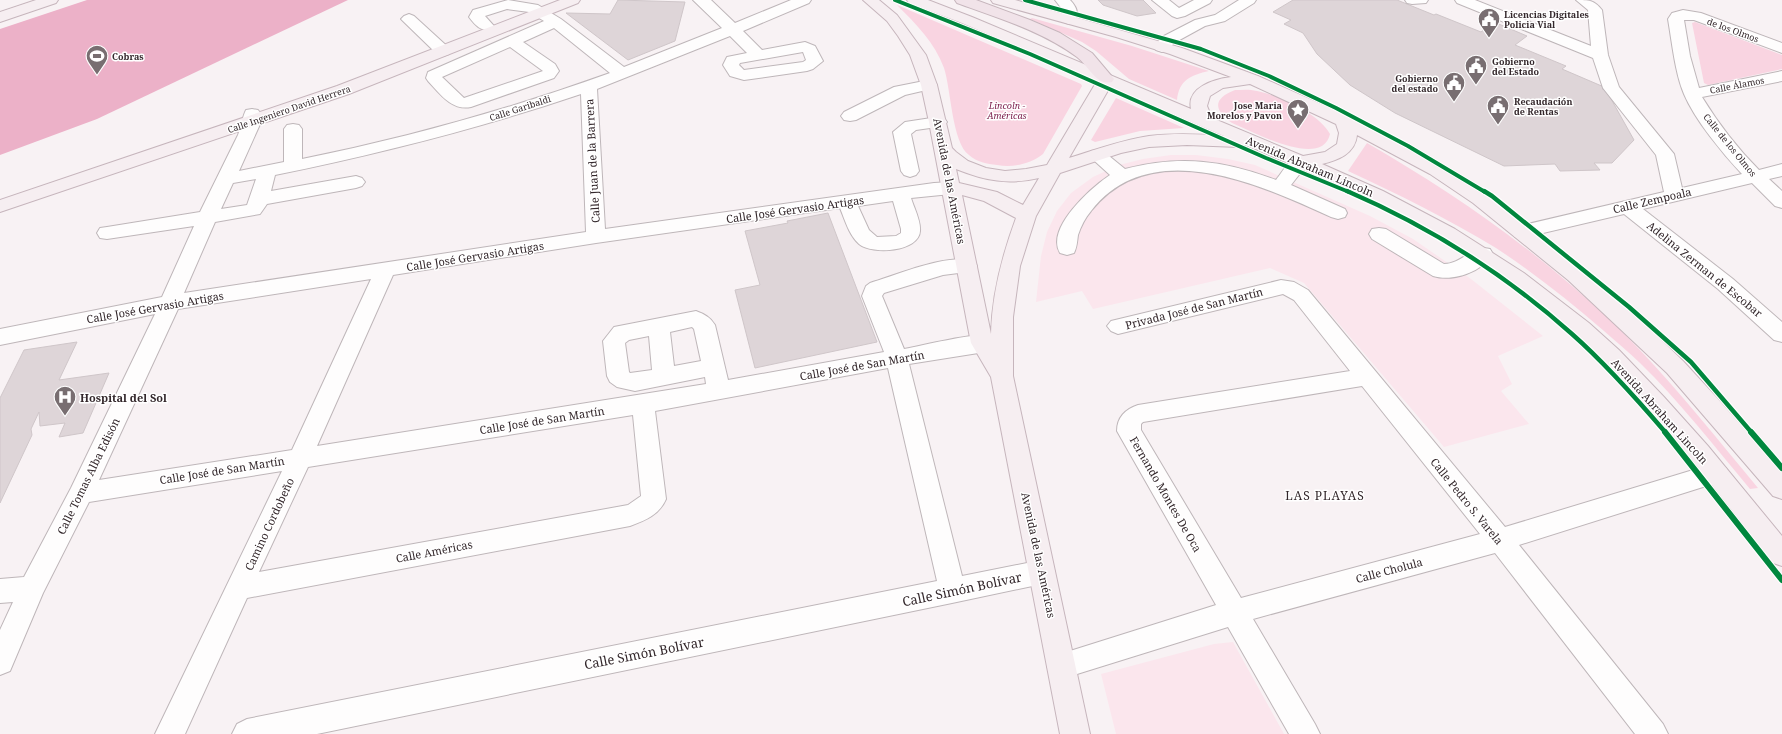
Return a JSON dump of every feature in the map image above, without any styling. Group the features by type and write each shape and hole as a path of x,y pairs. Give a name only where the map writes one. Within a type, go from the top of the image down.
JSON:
{"highway":[{"path":"962,0 1012,19 1063,42 1083,55 1106,79"}],"main road":[{"path":"0,17 51,0"},
{"name":"Calle Ingeniero David Herrera","path":"440,48 486,26 542,7 573,0"},
{"name":"Avenida de las Américas","path":"870,0 892,18 904,34 918,55 929,85 938,122 967,266 1002,376 1075,734"},
{"name":"Avenida Abraham Lincoln","path":"914,0 967,20 1380,197 1435,225 1483,254 1542,296 1610,355 1652,398 1782,555"},
{"path":"998,0 1070,19 1169,49 1252,79 1344,121 1436,170 1480,199 1575,275 1675,367 1782,489"},
{"name":"Calle Ingeniero David Herrera","path":"0,196 343,90 440,48 542,7"},
{"name":"Avenida de las Américas","path":"992,343 1002,317 1006,283 1018,238 1026,216 1106,79"},
{"path":"1205,121 1199,108 1200,99 1206,90 1219,83 1252,79"},
{"name":"Calle Ingeniero David Herrera","path":"0,206 252,118"},
{"path":"1300,162 1320,160 1336,154 1346,144 1348,133 1344,121"},
{"path":"943,149 960,164 988,175 1018,176 1054,169 1123,147 1166,140 1197,139 1256,144"},
{"path":"951,188 967,189 987,194 1014,207 1026,216"}],"street":[{"path":"700,0 704,1 734,29 758,55"},
{"name":"Calle Garibaldi","path":"226,179 347,156 474,123 589,86 804,0"},
{"path":"1062,0 1069,8 1070,19"},
{"path":"1159,0 1177,13 1205,0"},
{"path":"1212,0 1226,14"},
{"path":"1169,49 1185,44 1217,25 1226,14 1249,0"},
{"path":"1412,0 1421,0"},
{"path":"1462,0 1600,55"},
{"path":"1583,0 1593,6 1595,10 1600,55 1611,88 1665,154 1674,195"},
{"path":"542,7 556,22 621,73"},
{"name":"de los Olmos","path":"1683,15 1696,16 1782,48"},
{"name":"Calle de los Olmos","path":"1683,15 1677,16 1676,19 1682,56 1692,94 1706,118 1741,162 1782,202"},
{"path":"409,19 440,48"},
{"path":"511,41 549,67 551,71 548,75 465,103 457,101 434,78 434,75 437,73 511,41 556,22"},
{"name":"Calle Álamos","path":"1692,94 1782,76"},
{"path":"850,116 900,91 929,85"},
{"name":"Calle Juan de la Barrera","path":"589,86 596,237"},
{"name":"Calle Tomas Alba Edisón","path":"0,662 32,588 81,493 170,303 206,218 226,179 252,118"},
{"path":"910,171 902,132 905,128 911,126 938,122"},
{"path":"293,129 293,167"},
{"path":"1097,155 1122,176"},
{"path":"1280,187 1300,162"},
{"path":"1067,248 1067,235 1077,216 1089,200 1103,187 1122,176 1152,167 1190,165 1220,169 1280,187 1338,213"},
{"name":"Calle Zempoala","path":"1522,232 1782,170"},
{"path":"107,233 253,210 257,206 267,172"},
{"path":"259,199 356,182"},
{"name":"Calle José Gervasio Artigas","path":"0,337 170,303 596,237 951,188"},
{"path":"847,202 865,240 871,244 882,245 906,240 910,235 911,229 900,194"},
{"name":"Adelina Zerman de Escobar","path":"1626,206 1710,270 1749,303 1782,334"},
{"path":"1379,234 1440,271 1448,273 1475,260 1483,254"},
{"path":"952,591 897,358 872,296 873,291 877,288 942,268 967,266"},
{"name":"Camino Cordobeño","path":"170,734 300,458 386,270"},
{"name":"Calle Pedro S. Varela","path":"1270,289 1287,287 1301,295 1366,377 1500,540 1653,734"},
{"name":"Privada José de San Martín","path":"1118,326 1270,289"},
{"path":"713,368 635,382 625,381 618,376 614,341 622,333 696,319 702,322 719,391"},
{"path":"659,326 664,377"},
{"name":"Calle José de San Martín","path":"81,493 643,404 897,358 992,343"},
{"name":"Fernando Montes De Oca","path":"1305,734 1129,431 1128,424 1131,418 1138,414 1366,377"},
{"name":"Calle Américas","path":"239,588 630,515 642,510 654,499 643,404"},
{"name":"Calle Cholula","path":"1061,666 1235,612 1500,540 1703,477 1717,475"},
{"name":"Calle Simón Bolívar","path":"247,734 1042,572"},
{"path":"0,591 32,588"}],"shaded area":[{"name":"Cobras","path":"87,0 348,0 97,119 0,155 0,29"},
{"path":"1171,155 1196,155 1228,159 1255,165 1370,216 1413,239 1471,279 1543,336 1498,356 1512,384 1501,391 1529,424 1444,447 1304,283 1270,268 1093,309 1082,291 1036,302 1041,256 1047,232 1057,211 1071,193 1093,177 1119,165 1143,159"},
{"path":"1233,642 1284,734 1116,734 1101,674 1214,644"}],"green space":[{"name":"Lincoln - Américas","path":"897,5 1081,84 1082,86 1043,154 1027,163 1003,166 979,161 963,149 955,128 944,68 936,50 911,19"},
{"path":"1032,18 1132,46 1209,71 1197,74 1183,83 1178,93 1177,100 1129,79 1096,51 1082,42 1030,19"},
{"path":"1695,22 1782,55 1782,69 1708,85 1704,83 1692,23"},
{"path":"1235,90 1248,90 1266,93 1298,106 1317,119 1330,134 1324,144 1314,149 1301,148 1286,145 1232,123 1222,114 1218,105 1222,97"},
{"path":"1116,98 1184,128 1140,131 1095,142 1091,140"},
{"path":"1367,143 1404,165 1476,212 1577,290 1609,319 1655,366 1700,417 1758,488 1750,489 1683,409 1636,359 1591,320 1524,267 1496,248 1460,227 1423,207 1348,171"}],"building":[{"path":"618,0 685,2 675,41 628,60 566,13 610,14"},
{"path":"1098,0 1143,0 1156,13 1137,16 1103,5"},
{"name":"Gobierno del Estado","path":"1293,0 1397,0 1481,32 1494,22 1527,36 1515,45 1566,66 1562,69 1604,87 1602,89 1606,90 1634,140 1612,163 1594,163 1600,170 1560,171 1555,164 1504,166 1395,113 1350,85 1317,54 1303,33 1284,24 1291,20 1273,12"},
{"path":"828,213 877,342 755,368 735,290 760,285 745,231 788,223 787,221"},
{"name":"Hospital del Sol","path":"77,342 59,380 109,373 83,433 59,437 65,423 40,426 39,412 31,429 32,435 0,503 0,398 24,350"}],"cycle path":[{"path":"895,0 1030,54 1266,158 1356,195 1414,224 1457,248 1498,275 1537,304 1606,366 1668,434 1782,580"},
{"path":"1025,0 1201,49 1269,76 1336,108 1408,146 1492,196 1629,307 1691,362 1782,468"}],"place":[{"name":"Licencias Digitales Policia Vial","path":"1489,38"},
{"name":"Cobras","path":"97,76"},
{"name":"Gobierno del Estado","path":"1476,86"},
{"name":"Gobierno del estado","path":"1454,102"},
{"name":"Recaudación de Rentas","path":"1498,126"},
{"name":"Jose Maria Morelos y Pavon","path":"1298,130"},
{"name":"Hospital del Sol","path":"65,416"}],"district":[{"name":"LAS PLAYAS","path":"1325,495"}]}
